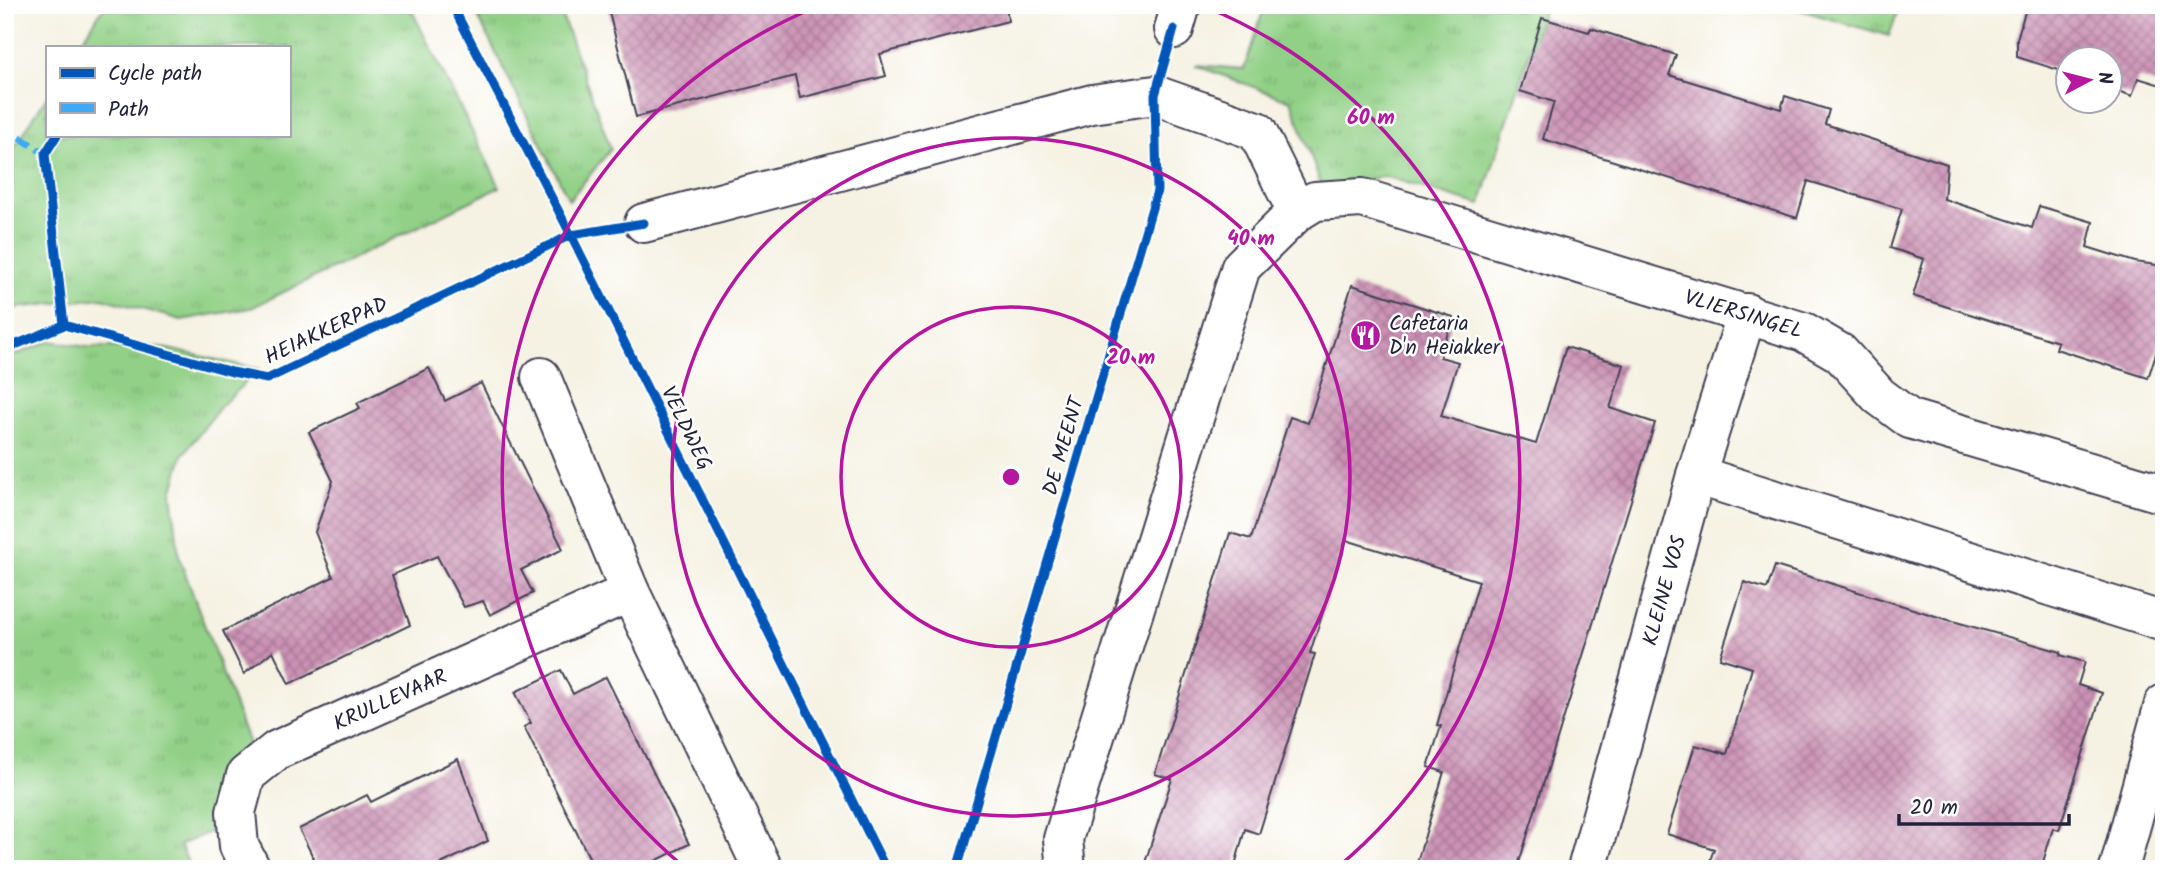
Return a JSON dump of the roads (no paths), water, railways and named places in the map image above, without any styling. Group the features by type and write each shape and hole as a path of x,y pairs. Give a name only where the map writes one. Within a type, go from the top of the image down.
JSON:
{"street":[{"path":"644,223 1092,104 1155,95 1257,131 1297,212 1241,267 1063,839 1066,869"},
{"name":"VLIERSINGEL","path":"1297,212 1315,201 1362,198 1747,313 1804,332 1840,354 1880,396 1910,419 2164,494"},
{"name":"KLEINE VOS","path":"1587,869 1696,475 1747,313"},
{"path":"541,377 630,592 763,869"},
{"path":"1696,475 2164,622"},
{"name":"KRULLEVAAR","path":"251,869 239,846 236,811 246,775 277,750 630,592"},
{"path":"2119,869 2164,704"}],"place":[{"name":"Cafetaria D'n Heiakker","path":"1366,335"}]}
